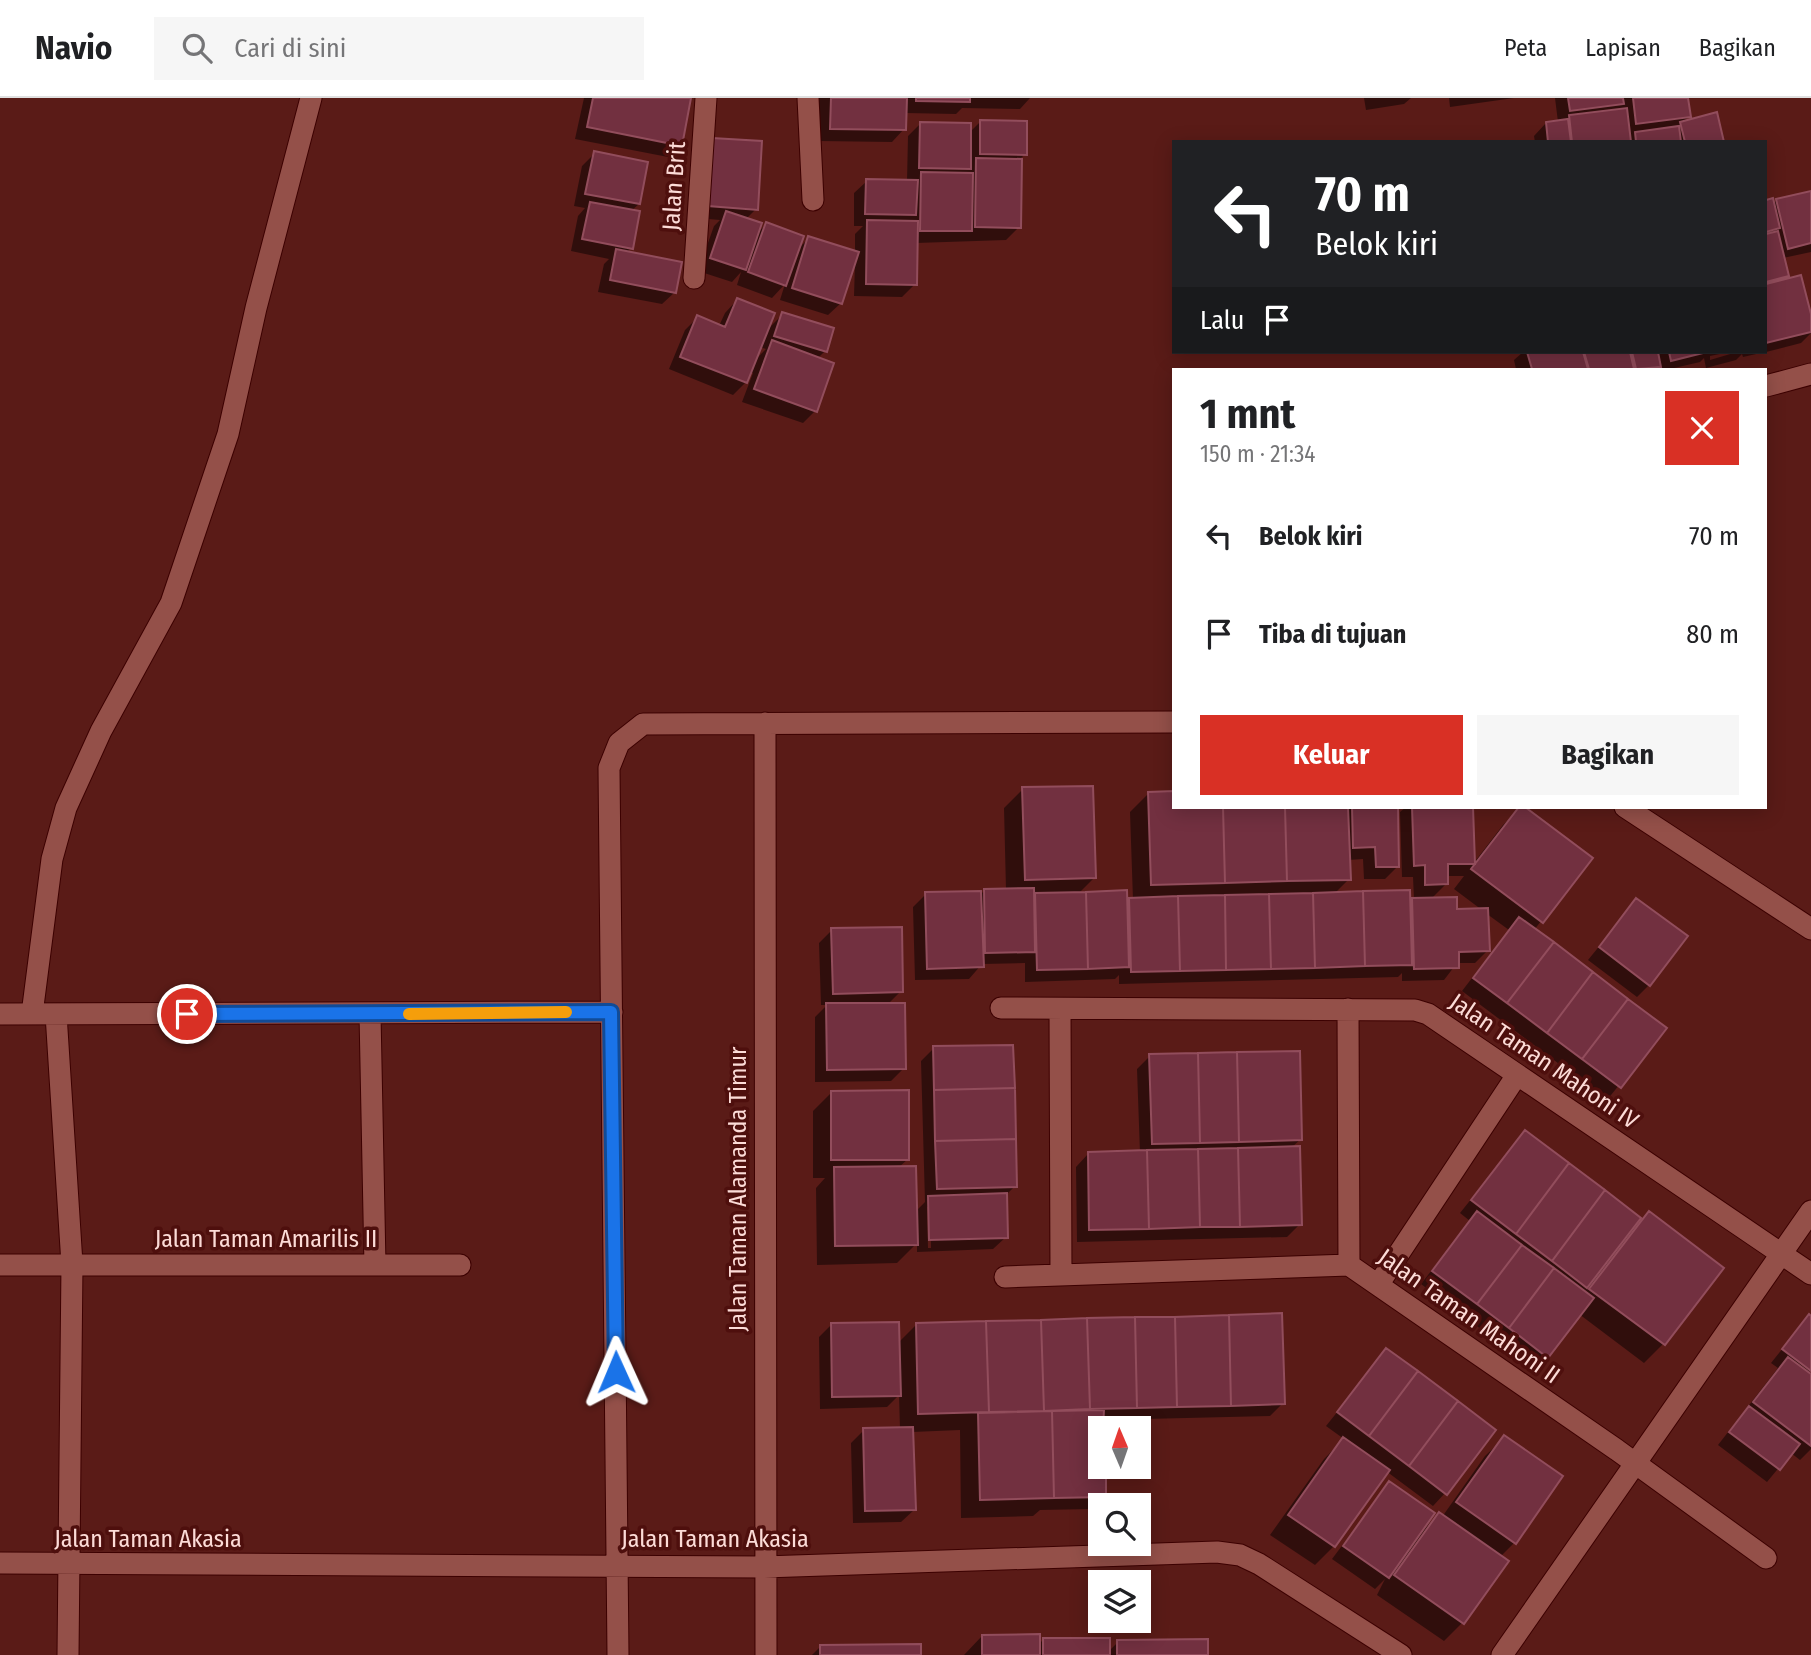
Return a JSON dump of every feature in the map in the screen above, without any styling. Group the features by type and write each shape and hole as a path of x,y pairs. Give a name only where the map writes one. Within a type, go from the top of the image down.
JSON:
{"street":[{"path":"32,1014 52,859 66,808 101,731 171,603 228,434 256,308 311,98"},
{"name":"Jalan Brit","path":"694,278 706,98"},
{"path":"808,98 813,200"},
{"path":"1767,386 1811,374"},
{"path":"618,1655 609,768 619,743 643,724 1172,722"},
{"name":"Jalan Taman Alamanda Timur","path":"765,723 766,1655"},
{"path":"1628,809 1811,929"},
{"name":"Jalan Taman Mahoni IV","path":"1001,1008 1402,1009 1428,1014 1811,1274"},
{"path":"1060,1009 1061,1275"},
{"path":"1348,1009 1349,1265"},
{"path":"0,1014 611,1012"},
{"path":"55,1014 72,1264 68,1655"},
{"path":"370,1014 375,1265"},
{"path":"1378,1285 1517,1075"},
{"path":"1502,1655 1811,1211"},
{"name":"Jalan Taman Amarilis II","path":"0,1265 460,1265"},
{"name":"Jalan Taman Mahoni II","path":"1005,1277 1349,1265 1636,1463 1766,1558"},
{"name":"Jalan Taman Akasia","path":"0,1563 764,1567 1217,1552 1240,1555 1401,1655"}],"building":[{"path":"593,98 691,98 682,146 587,127"},
{"path":"831,98 907,98 906,130 830,129"},
{"path":"916,98 970,98 970,102 916,101"},
{"path":"1568,98 1623,98 1624,104 1570,111"},
{"path":"1633,98 1688,98 1691,117 1636,124"},
{"path":"1627,108 1631,140 1572,140 1569,115"},
{"path":"1717,112 1724,140 1684,140 1680,122"},
{"path":"1568,119 1571,140 1548,140 1546,122"},
{"path":"980,120 1027,121 1027,155 980,154"},
{"path":"920,122 971,123 971,169 919,168"},
{"path":"1679,126 1681,140 1636,140 1635,132"},
{"path":"712,138 762,141 758,210 708,206"},
{"path":"594,151 648,162 640,204 585,194"},
{"path":"976,158 1022,159 1021,228 975,227"},
{"path":"921,172 973,173 972,231 920,231"},
{"path":"866,179 918,180 916,215 865,214"},
{"path":"1811,191 1811,243 1788,249 1776,199"},
{"path":"1773,198 1780,228 1767,232 1767,200"},
{"path":"590,202 640,211 633,249 582,239"},
{"path":"726,211 762,223 746,270 710,258"},
{"path":"867,220 918,221 917,285 866,284"},
{"path":"766,222 804,236 786,286 748,272"},
{"path":"1778,231 1789,276 1767,282 1767,234"},
{"path":"808,236 859,252 842,304 792,288"},
{"path":"616,249 682,262 676,293 610,280"},
{"path":"1801,275 1811,314 1811,332 1767,343 1767,284"},
{"path":"737,298 775,313 747,383 680,357 697,315 725,327"},
{"path":"782,312 834,328 827,352 774,336"},
{"path":"772,340 834,363 817,412 754,389"},
{"path":"1528,354 1584,354 1588,368 1532,368"},
{"path":"1585,354 1630,354 1634,368 1589,368"},
{"path":"1632,354 1658,354 1661,367 1636,368"},
{"path":"1669,354 1699,354 1671,361"},
{"path":"1093,786 1096,878 1025,880 1022,787"},
{"path":"1172,791 1172,809 1223,809 1225,883 1151,885 1148,792"},
{"path":"1223,809 1285,809 1287,881 1225,883"},
{"path":"1285,809 1348,809 1351,880 1287,881"},
{"path":"1352,809 1398,809 1399,867 1376,867 1375,847 1353,848"},
{"path":"1412,809 1473,809 1475,864 1448,864 1448,884 1425,885 1425,865 1414,866"},
{"path":"1517,809 1528,809 1593,858 1543,923 1471,869"},
{"path":"1034,888 1035,952 985,953 984,889"},
{"path":"1127,890 1129,967 1088,969 1086,892"},
{"path":"1410,890 1412,965 1365,966 1363,891"},
{"path":"981,891 984,967 927,969 925,892"},
{"path":"1363,891 1365,966 1315,968 1313,893"},
{"path":"1086,892 1088,969 1037,970 1035,893"},
{"path":"1313,893 1315,968 1271,969 1269,894"},
{"path":"1269,894 1271,969 1226,970 1225,895"},
{"path":"1225,895 1226,970 1180,971 1178,896"},
{"path":"1178,896 1180,971 1131,972 1129,898"},
{"path":"1457,897 1457,909 1488,908 1490,951 1459,952 1459,968 1414,969 1412,898"},
{"path":"1636,898 1688,936 1650,986 1599,947"},
{"path":"1519,917 1554,942 1507,1003 1473,978"},
{"path":"902,927 903,992 833,994 831,928"},
{"path":"1554,942 1593,972 1547,1033 1507,1003"},
{"path":"1593,972 1628,999 1582,1059 1547,1033"},
{"path":"1628,999 1667,1028 1621,1088 1582,1059"},
{"path":"826,1003 905,1003 906,1069 827,1070"},
{"path":"1013,1045 1015,1088 934,1090 933,1046"},
{"path":"1300,1051 1302,1140 1239,1142 1237,1052"},
{"path":"1237,1052 1239,1142 1200,1143 1198,1053"},
{"path":"1198,1053 1200,1143 1152,1144 1149,1054"},
{"path":"1015,1088 1016,1139 935,1141 934,1090"},
{"path":"909,1090 909,1160 831,1160 831,1091"},
{"path":"1525,1130 1569,1163 1516,1234 1471,1200"},
{"path":"1016,1139 1017,1187 937,1189 935,1141"},
{"path":"1300,1146 1302,1225 1240,1227 1238,1148"},
{"path":"1238,1148 1240,1227 1200,1227 1198,1149"},
{"path":"1198,1149 1200,1227 1149,1229 1147,1150"},
{"path":"1147,1150 1149,1229 1089,1230 1088,1152"},
{"path":"1569,1163 1605,1190 1552,1261 1516,1234"},
{"path":"916,1166 918,1245 835,1246 834,1167"},
{"path":"1605,1190 1641,1218 1587,1288 1552,1261"},
{"path":"1007,1193 1008,1238 929,1240 928,1196"},
{"path":"1477,1211 1522,1245 1477,1304 1432,1271"},
{"path":"1649,1211 1724,1268 1665,1345 1589,1289"},
{"path":"1522,1245 1554,1268 1509,1328 1477,1304"},
{"path":"1554,1268 1594,1298 1548,1358 1509,1328"},
{"path":"1282,1313 1285,1404 1231,1406 1229,1315"},
{"path":"1809,1314 1811,1316 1811,1371 1782,1349"},
{"path":"1229,1315 1231,1406 1177,1407 1175,1317"},
{"path":"1135,1317 1137,1408 1090,1409 1087,1318"},
{"path":"1135,1317 1175,1317 1177,1407 1137,1408"},
{"path":"1087,1318 1090,1409 1044,1411 1041,1320"},
{"path":"1041,1320 1044,1411 989,1412 986,1321"},
{"path":"986,1321 989,1412 918,1414 916,1323"},
{"path":"899,1322 901,1396 832,1397 831,1323"},
{"path":"1386,1348 1418,1371 1369,1436 1337,1412"},
{"path":"1788,1357 1811,1374 1811,1446 1753,1402"},
{"path":"1418,1371 1458,1401 1409,1466 1369,1436"},
{"path":"1458,1401 1496,1430 1447,1495 1409,1466"},
{"path":"1749,1406 1800,1444 1780,1470 1729,1432"},
{"path":"1104,1410 1104,1416 1088,1416 1088,1479 1106,1479 1106,1493 1088,1493 1088,1497 1054,1498 1052,1411"},
{"path":"1052,1411 1054,1498 980,1500 978,1413"},
{"path":"913,1427 916,1510 865,1511 863,1428"},
{"path":"1504,1435 1563,1476 1516,1544 1456,1502"},
{"path":"1343,1437 1390,1470 1335,1547 1288,1515"},
{"path":"1389,1481 1435,1513 1389,1578 1343,1546"},
{"path":"1439,1512 1509,1561 1464,1624 1394,1575"},
{"path":"1040,1634 1040,1655 982,1655 982,1635"},
{"path":"1043,1638 1110,1638 1110,1655 1043,1655"},
{"path":"1208,1639 1208,1655 1117,1655 1117,1640"},
{"path":"921,1644 921,1655 820,1655 820,1645"}],"slow traffic":[{"path":"409,1014 566,1012"}],"route":[{"path":"187,1014 611,1012 616,1372"}]}
